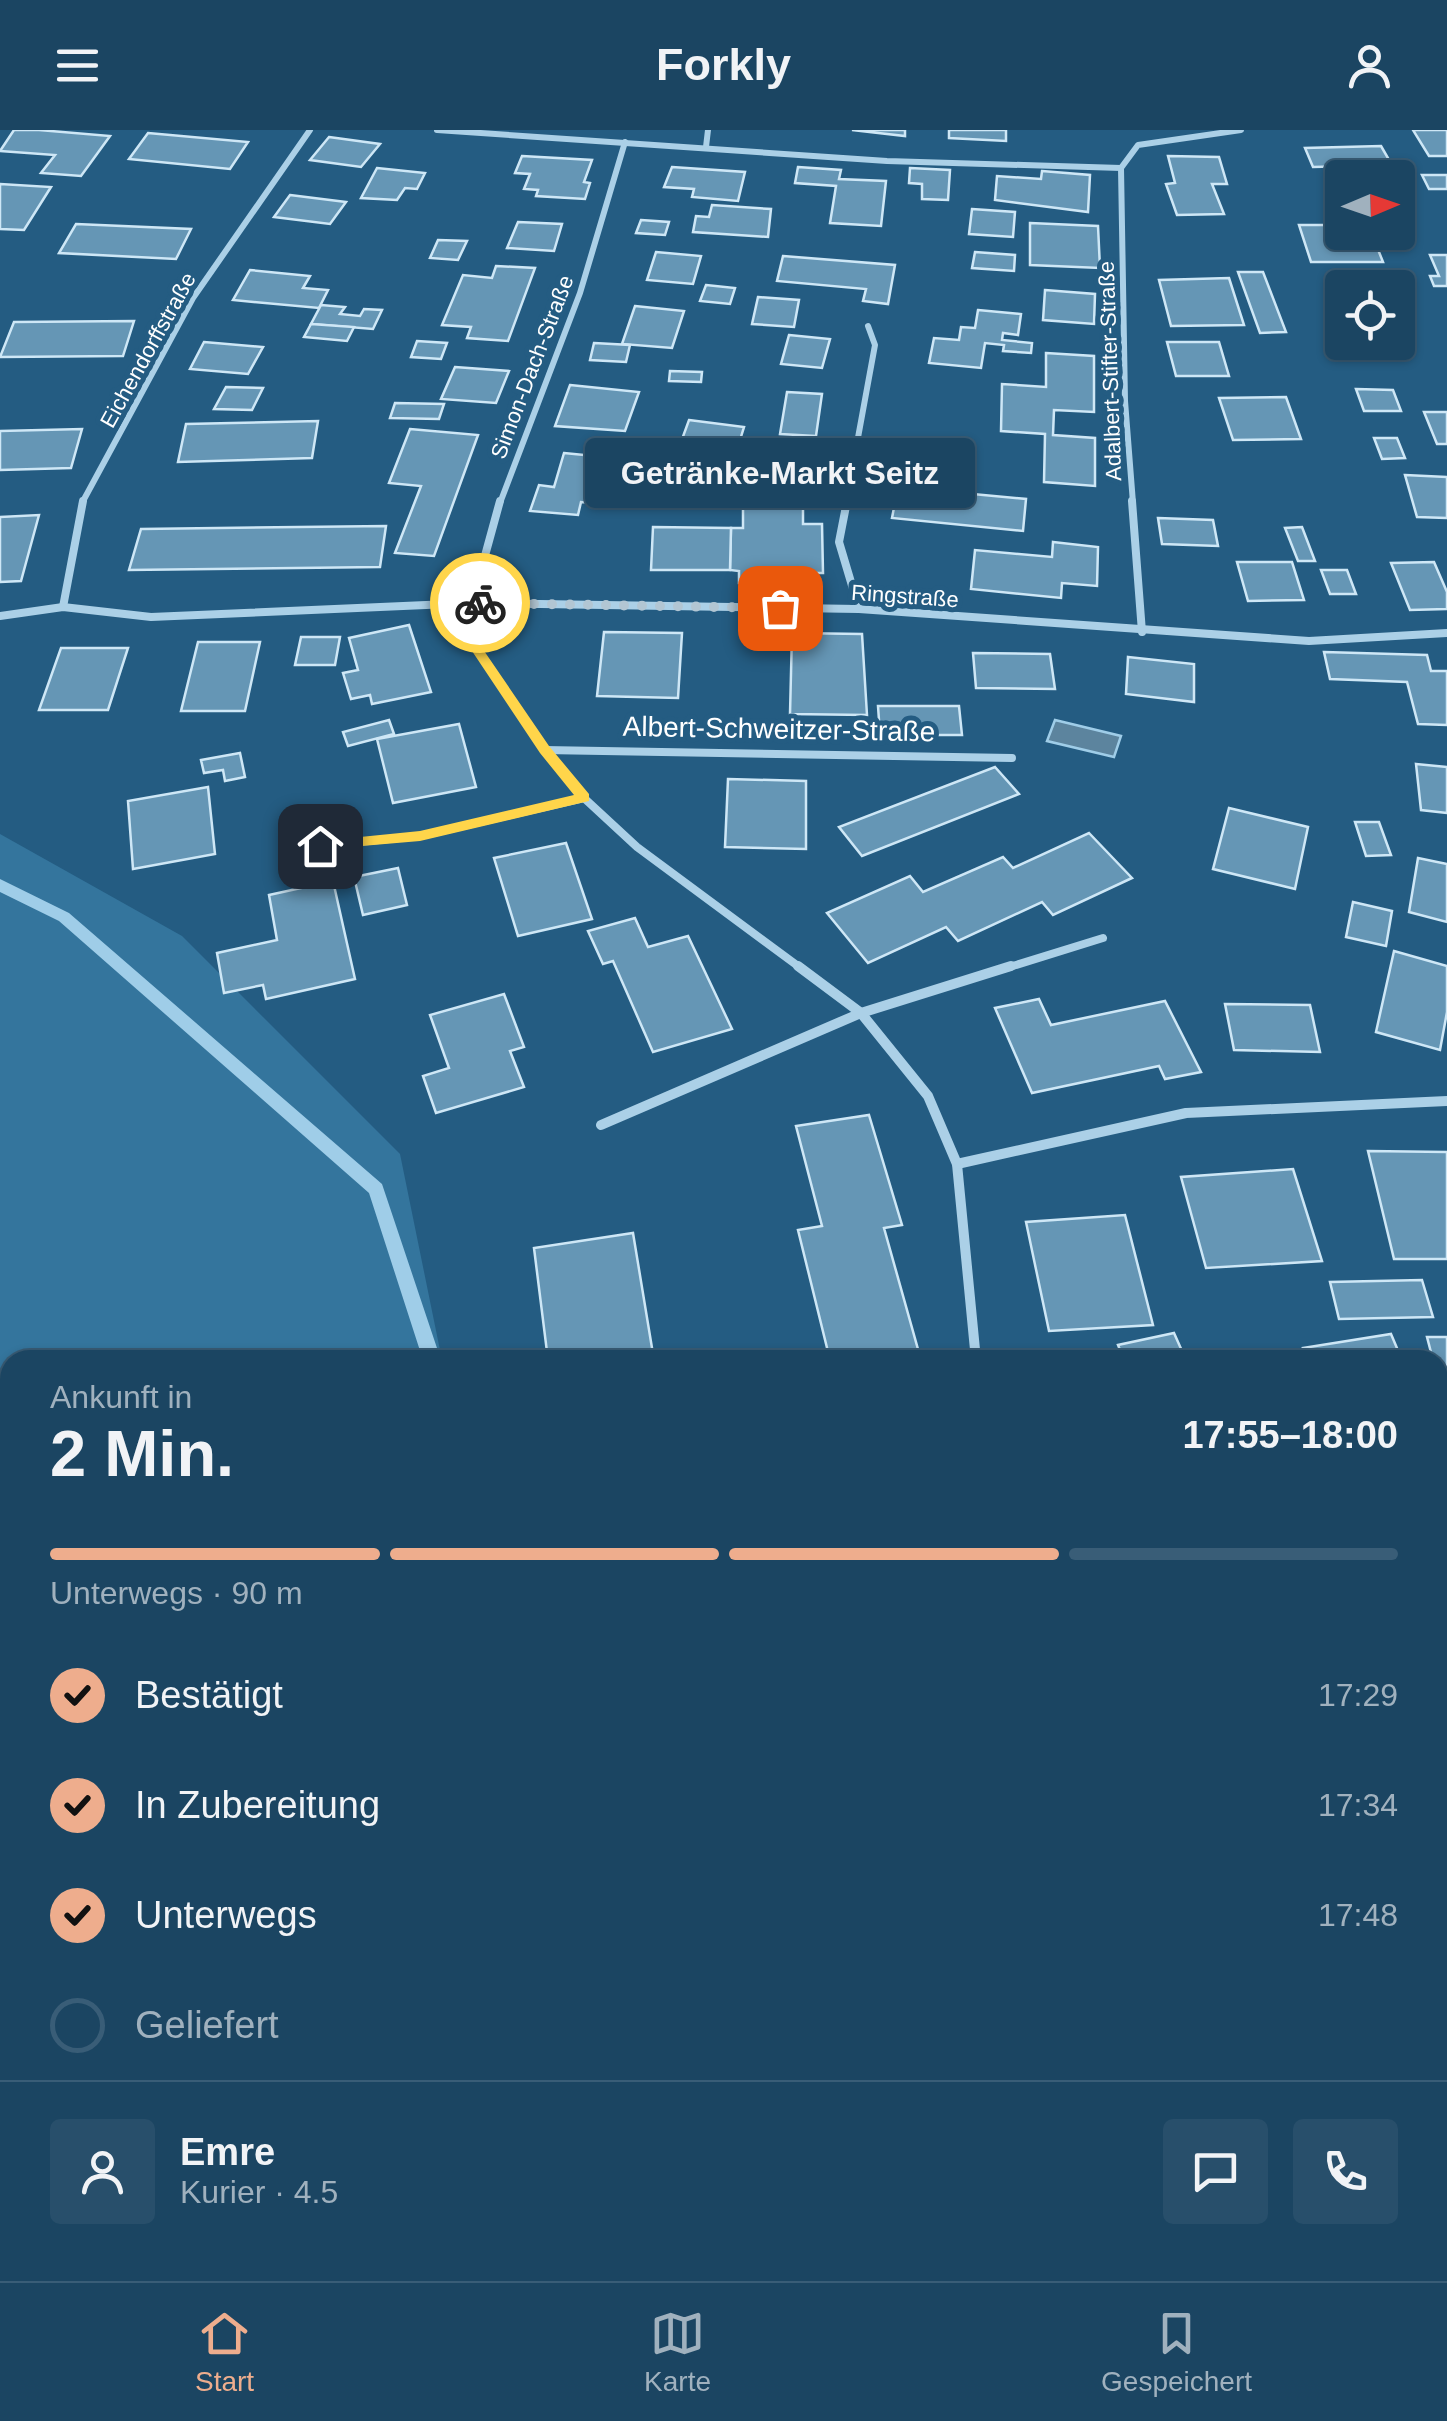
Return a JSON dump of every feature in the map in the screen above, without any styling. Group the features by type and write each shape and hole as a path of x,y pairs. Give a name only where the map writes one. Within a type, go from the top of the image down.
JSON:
{"street":[{"name":"Eichendorffstraße","path":"63,607 81,505 193,298 310,130"},
{"path":"437,130 886,161 1121,168 1138,145 1236,130"},
{"path":"706,147 708,130"},
{"name":"Simon-Dach-Straße","path":"472,603 500,502 580,293 625,142"},
{"name":"Adalbert-Stifter-Straße","path":"1121,168 1125,401 1142,632"},
{"path":"859,609 839,542 875,345 868,326"},
{"name":"Ringstraße","path":"0,616 63,607 151,617 472,603 859,609 1309,641 1447,632"},
{"path":"472,603 472,642 544,750 584,798 637,847 861,1014 928,1096 957,1164 975,1350"},
{"name":"Albert-Schweitzer-Straße","path":"544,750 1012,758"},
{"path":"287,849 420,836 584,798"},
{"path":"600,1124 861,1014 1103,938"},
{"path":"957,1164 1186,1114 1447,1102"}],"shaded area":[{"path":"1055,720 1121,736 1114,757 1047,741"},
{"path":"0,834 182,936 400,1154 440,1350 0,1350"}],"building":[{"path":"14,130 110,136 81,176 41,173 55,155 0,151"},
{"path":"852,130 905,130 905,136"},
{"path":"949,130 1006,130 1006,141 949,138"},
{"path":"1413,130 1447,130 1447,156 1429,156"},
{"path":"148,133 248,142 230,169 129,159"},
{"path":"329,137 380,144 361,167 310,160"},
{"path":"1381,146 1389,160 1325,160 1325,167 1313,167 1305,148"},
{"path":"522,156 592,160 584,182 590,183 585,199 536,196 538,190 524,189 530,174 515,173"},
{"path":"1168,156 1219,157 1227,184 1212,184 1224,214 1177,215 1166,184 1175,183"},
{"path":"672,167 745,172 738,201 692,197 694,189 664,187"},
{"path":"798,167 841,170 839,179 886,181 881,226 830,223 836,186 795,183"},
{"path":"377,168 425,173 417,189 405,188 397,200 361,198"},
{"path":"910,168 950,170 948,200 922,199 922,184 909,183"},
{"path":"1042,171 1090,175 1088,212 995,200 997,176 1041,179"},
{"path":"1422,175 1447,175 1447,189 1429,189"},
{"path":"0,184 51,187 24,230 0,229"},
{"path":"290,195 346,202 330,224 274,217"},
{"path":"712,205 771,209 768,237 693,232 696,216 709,217"},
{"path":"972,209 1015,212 1013,237 969,234"},
{"path":"641,220 669,222 665,235 636,233"},
{"path":"518,222 562,224 554,251 507,248"},
{"path":"1030,223 1098,226 1100,268 1030,265"},
{"path":"76,224 191,229 176,259 59,253"},
{"path":"1299,225 1325,225 1325,250 1378,250 1383,262 1311,262"},
{"path":"438,240 467,241 458,260 430,258"},
{"path":"656,252 701,256 693,284 647,280"},
{"path":"975,252 1015,255 1014,271 972,268"},
{"path":"1430,255 1447,255 1447,286 1434,286 1430,276 1439,276"},
{"path":"783,256 895,265 888,304 863,301 866,289 777,281"},
{"path":"496,266 535,268 508,341 467,338 471,327 442,325 463,275 492,278"},
{"path":"250,270 310,276 303,288 328,290 319,308 233,300"},
{"path":"1238,272 1263,272 1286,332 1260,333"},
{"path":"1229,278 1244,325 1171,326 1159,280"},
{"path":"706,285 735,288 730,304 700,301"},
{"path":"1045,290 1095,294 1094,324 1043,320"},
{"path":"758,297 799,300 794,327 752,324"},
{"path":"321,305 345,307 340,314 360,316 364,309 382,310 373,329 311,324"},
{"path":"635,306 684,311 672,348 622,344"},
{"path":"978,310 1021,314 1018,335 1003,333 1002,340 1032,343 1031,353 1003,351 1004,345 985,343 981,368 929,363 934,338 959,340 961,327 975,328"},
{"path":"134,321 123,356 0,357 14,322"},
{"path":"311,324 354,327 347,341 304,337"},
{"path":"789,335 830,339 822,368 781,364"},
{"path":"417,341 447,343 441,359 411,357"},
{"path":"204,342 263,347 248,374 190,369"},
{"path":"1167,342 1219,342 1229,376 1176,376"},
{"path":"594,343 630,345 626,362 590,360"},
{"path":"1046,353 1094,356 1094,412 1054,410 1053,435 1095,438 1095,486 1044,482 1045,434 1001,431 1002,384 1046,387"},
{"path":"455,367 509,371 496,403 441,399"},
{"path":"670,371 702,372 701,382 669,381"},
{"path":"570,385 639,392 625,431 555,426"},
{"path":"226,387 263,388 252,410 214,409"},
{"path":"1356,389 1393,390 1401,411 1364,411"},
{"path":"787,392 822,394 816,436 780,434"},
{"path":"1286,397 1301,439 1233,440 1219,398"},
{"path":"395,403 444,404 439,419 390,418"},
{"path":"1424,412 1447,412 1447,444 1437,444"},
{"path":"689,420 744,427 727,482 669,475"},
{"path":"318,421 312,458 178,462 186,424"},
{"path":"82,429 71,468 0,470 0,431"},
{"path":"410,429 478,435 434,556 395,553 421,486 389,483"},
{"path":"1374,438 1397,438 1405,458 1382,459"},
{"path":"564,453 635,460 623,506 581,502 578,515 530,511 539,485 554,487"},
{"path":"771,458 811,460 810,477 824,477 823,496 768,494"},
{"path":"1405,475 1447,477 1447,518 1417,517"},
{"path":"898,487 1026,499 1023,531 892,518"},
{"path":"743,508 803,508 803,524 822,524 823,573 796,573 796,584 739,583 739,571 730,570 731,528 743,528"},
{"path":"39,515 21,581 0,582 0,517"},
{"path":"1158,518 1213,520 1218,546 1162,544"},
{"path":"386,526 380,567 129,570 141,529"},
{"path":"653,527 731,528 730,570 651,570"},
{"path":"1302,527 1315,561 1298,561 1285,528"},
{"path":"1053,542 1098,547 1097,586 1062,583 1061,598 971,589 975,550 1052,557"},
{"path":"1237,562 1292,562 1304,600 1248,601"},
{"path":"1434,562 1447,592 1447,609 1410,610 1391,563"},
{"path":"1321,570 1347,570 1356,594 1330,594"},
{"path":"409,625 431,692 372,704 370,695 351,699 343,673 358,670 349,638"},
{"path":"604,632 682,633 678,698 597,696"},
{"path":"792,633 862,634 867,715 790,714"},
{"path":"301,637 340,637 335,665 295,665"},
{"path":"198,642 260,642 245,711 181,711"},
{"path":"61,648 128,648 108,710 39,710"},
{"path":"1324,652 1427,655 1431,671 1447,671 1447,725 1418,724 1407,682 1330,679"},
{"path":"973,653 1050,654 1055,689 976,688"},
{"path":"1128,657 1194,664 1194,702 1126,694"},
{"path":"878,706 959,706 962,735 880,735"},
{"path":"389,720 394,734 348,746 343,732"},
{"path":"459,724 476,787 393,803 377,739"},
{"path":"240,753 245,777 225,781 223,770 204,773 201,760"},
{"path":"1416,764 1447,767 1447,813 1421,810"},
{"path":"995,767 1019,794 862,856 839,827"},
{"path":"728,779 806,781 806,849 725,847"},
{"path":"208,787 215,854 133,869 128,801"},
{"path":"1229,808 1308,827 1295,889 1213,869"},
{"path":"1355,822 1379,822 1391,855 1366,856"},
{"path":"1089,833 1132,878 1053,915 1042,902 958,941 946,927 868,963 827,913 910,876 923,892 1003,857 1013,868"},
{"path":"566,843 592,919 518,936 494,858"},
{"path":"1418,858 1447,864 1447,922 1409,912"},
{"path":"398,868 407,905 363,915 354,877"},
{"path":"333,881 355,979 266,999 263,985 224,993 217,953 277,940 269,895"},
{"path":"1353,902 1392,911 1386,946 1346,937"},
{"path":"635,918 648,947 688,936 732,1029 653,1052 613,961 603,964 588,931"},
{"path":"1394,951 1447,966 1447,1012 1440,1050 1376,1032"},
{"path":"504,994 524,1047 510,1051 524,1087 436,1113 423,1076 449,1068 430,1015"},
{"path":"1039,999 1051,1025 1165,1001 1201,1072 1165,1079 1159,1066 1032,1093 995,1008"},
{"path":"1225,1004 1310,1005 1320,1052 1234,1050"},
{"path":"869,1115 902,1225 884,1228 918,1350 828,1350 798,1230 822,1226 796,1126"},
{"path":"1368,1151 1447,1152 1447,1259 1394,1259"},
{"path":"1293,1169 1322,1261 1206,1268 1181,1177"},
{"path":"1125,1215 1153,1325 1049,1331 1026,1222"},
{"path":"633,1233 652,1350 547,1350 534,1248"},
{"path":"1422,1280 1433,1317 1339,1319 1330,1282"},
{"path":"1174,1333 1182,1350 1120,1350 1118,1345"},
{"path":"1391,1334 1398,1350 1304,1350"},
{"path":"1427,1337 1447,1337 1447,1350 1430,1350"}],"waterway":[{"path":"0,885 64,917 376,1189 429,1350"}],"way so far":[{"path":"480,603 780,608"}],"place":[{"name":"Getränke-Markt Seitz","path":"780,608"}],"route":[{"path":"320,846 420,836 584,798 544,750 472,642 472,603 480,603"}]}
